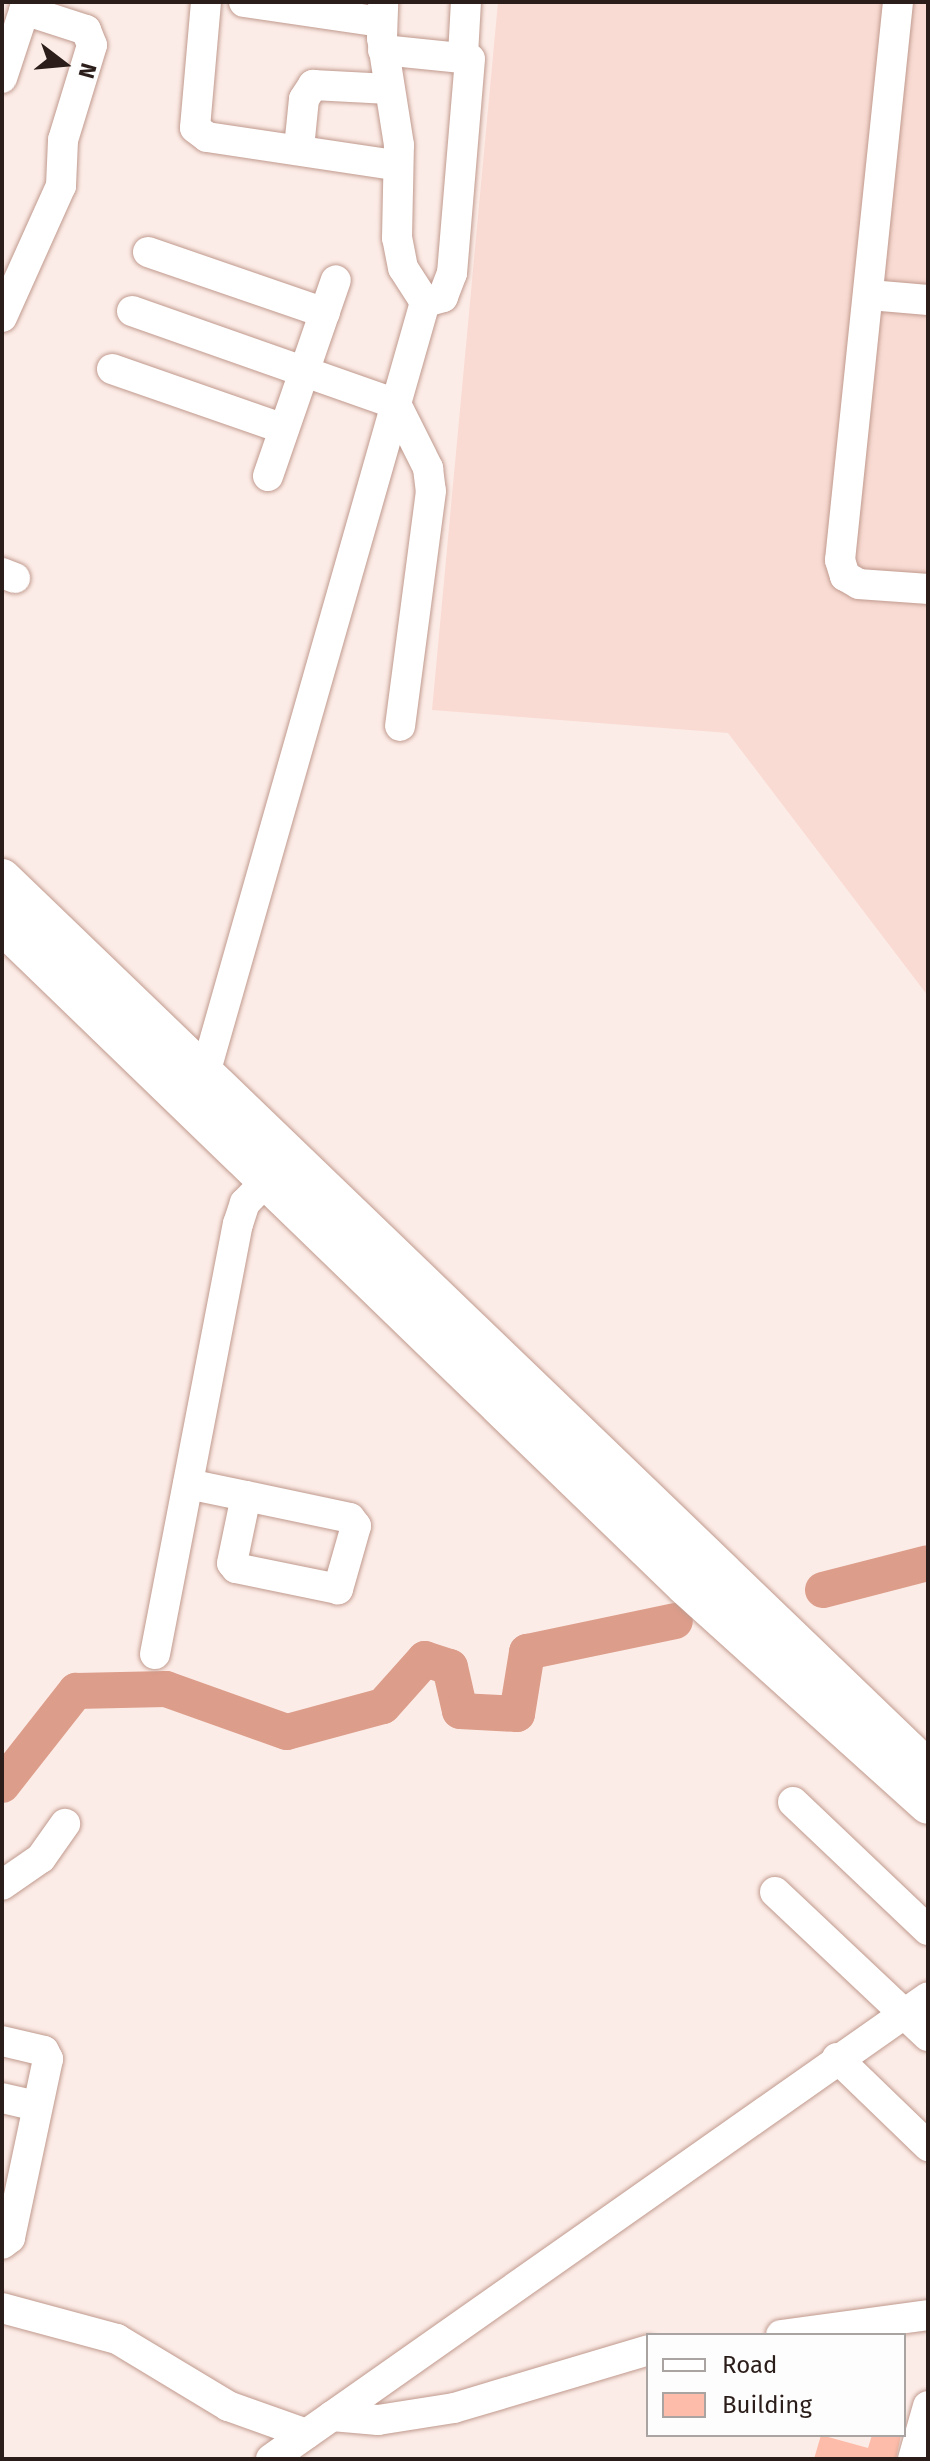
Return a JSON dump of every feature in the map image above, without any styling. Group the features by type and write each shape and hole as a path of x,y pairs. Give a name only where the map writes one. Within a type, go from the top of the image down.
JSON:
{"main road":[{"path":"2,878 198,1094 265,1182 685,1586 928,1805"},
{"path":"2,925 198,1094 928,1769"}],"street":[{"path":"206,2 195,128 207,137 299,148 395,165"},
{"path":"244,2 383,25 463,55"},
{"path":"425,302 443,297 452,273 470,68 463,55 466,2"},
{"path":"898,2 870,295 840,560 845,576 859,584 928,589"},
{"path":"2,78 26,6 86,30 92,45 63,140 64,178 2,317"},
{"path":"198,1094 425,302 403,268 397,238 395,165 398,129 389,89 383,25"},
{"path":"299,148 304,99 313,85 389,89"},
{"path":"148,252 325,313"},
{"path":"268,476 336,280"},
{"path":"870,295 928,300"},
{"path":"132,311 306,369 396,404 428,468 431,491 400,726"},
{"path":"112,369 284,429"},
{"path":"155,1654 241,1212 265,1182"},
{"path":"188,1484 246,1496"},
{"path":"793,1802 928,1930"},
{"path":"2,1885 41,1858 65,1824"},
{"path":"775,1892 916,2005 928,2036"},
{"path":"271,2459 916,2005"},
{"path":"2,2041 48,2054 36,2106 14,2151 8,2243 2,2244"},
{"path":"837,2058 928,2146"},
{"path":"2,2098 36,2106"},
{"path":"2,2308 117,2339 228,2406 306,2434"},
{"path":"796,2333 928,2315"},
{"path":"332,2416 378,2420 454,2408 646,2351"},
{"path":"913,2459 928,2406"}],"shaded area":[{"path":"498,2 928,2 928,996 728,733 432,710"}],"building":[{"path":"820,2437 868,2448 871,2437 901,2437 896,2459 814,2459"}],"waterway":[{"path":"823,1590 928,1563"},
{"path":"2,1785 76,1691 166,1689 287,1732 383,1706 425,1659 450,1667 460,1711 517,1714 527,1652 675,1621"}]}
